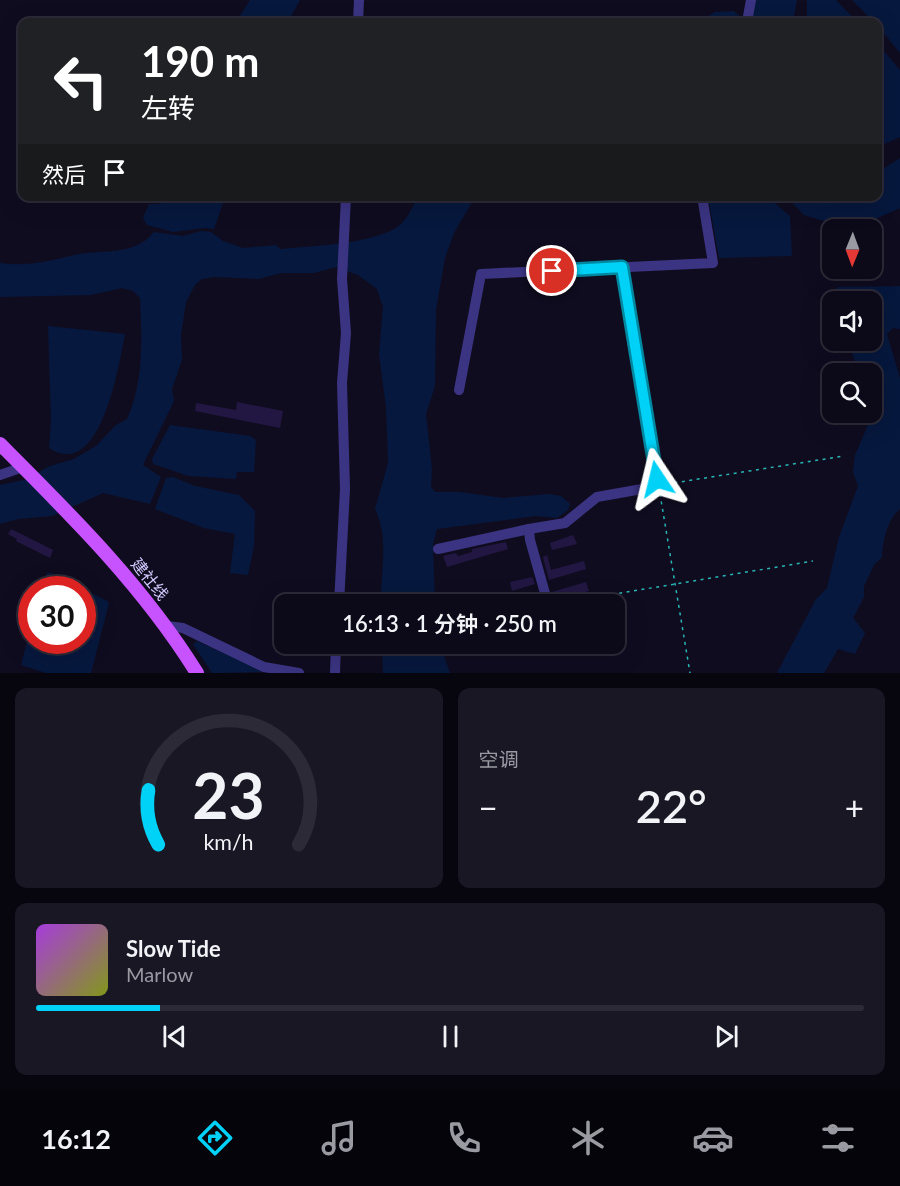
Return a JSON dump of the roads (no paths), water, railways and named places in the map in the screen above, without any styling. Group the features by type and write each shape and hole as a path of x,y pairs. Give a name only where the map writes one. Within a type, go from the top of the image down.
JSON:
{"main road":[{"path":"0,444 26,470"},
{"name":"建社线","path":"26,470 69,512 132,580 167,626 197,673"}],"street":[{"path":"358,18 359,0"},
{"path":"748,18 751,0"},
{"path":"340,594 345,489 342,383 346,333 342,279 346,201"},
{"path":"459,390 481,274 713,263 703,201"},
{"path":"438,549 565,523 597,497 659,486 622,267"},
{"path":"0,475 26,470"},
{"path":"529,529 545,594"},
{"path":"167,626 183,628 264,668 298,673"},
{"path":"335,673 336,654"}],"water":[{"path":"250,0 300,0 290,18 239,18"},
{"path":"756,0 797,0 794,18 752,18"},
{"path":"807,0 836,0 853,18 807,18"},
{"path":"852,0 900,0 900,53 882,31 882,18 870,18"},
{"path":"734,11 740,18 705,18 715,12"},
{"path":"882,49 900,70 900,137 882,145"},
{"path":"900,158 900,208 876,219 822,220 804,215 791,201 882,201 882,169"},
{"path":"162,201 224,201 214,229 173,232 147,225 143,218 149,204 160,204"},
{"path":"415,201 473,201 454,233 445,258 436,310 435,386 426,414 432,469 431,487 435,492 460,492 503,498 549,494 561,496 570,504 568,510 557,518 536,516 437,529 433,544 435,594 381,594 383,544 380,521 375,509 388,463 386,407 379,354 383,307 377,289 358,275 336,267 314,273 281,273 259,279 214,277 202,279 195,285 186,302 181,335 182,360 172,389 174,401 143,465 161,477 150,504 103,493 52,516 18,519 0,524 0,485 24,480 50,466 74,459 96,446 116,425 127,419 133,405 139,375 141,344 140,298 133,291 122,288 91,295 0,297 0,263 28,264 84,253 127,249 146,240 154,232 183,236 201,231 211,232 223,241 243,248 276,245 280,249 323,245 371,238 396,228 406,218"},
{"path":"709,201 773,201 790,216 792,256 719,258"},
{"path":"900,286 900,329 893,328 887,334 900,378 900,509 889,525 882,557 874,565 864,586 864,597 853,618 865,633 855,654 838,649 824,673 777,673 816,599 827,588 839,537 858,486 853,472 855,455 868,423 882,423 882,363 856,363 851,351 882,351 882,291 833,291 838,287"},
{"path":"48,326 125,334 118,369 104,415 94,435 82,449 67,454 49,448 51,420"},
{"path":"170,425 250,436 256,440 254,472 237,472 236,479 189,476 153,464 152,459"},
{"path":"173,477 195,486 239,495 255,511 254,546 248,575 230,573 235,534 204,528 155,509 166,478"},
{"path":"47,573 51,573 57,576 46,576"},
{"path":"96,596 109,603 96,654"},
{"path":"197,641 265,672 212,673 193,644"},
{"path":"24,654 96,654 91,673 46,673 21,665"},
{"path":"382,654 443,654 450,673 383,673"}]}
